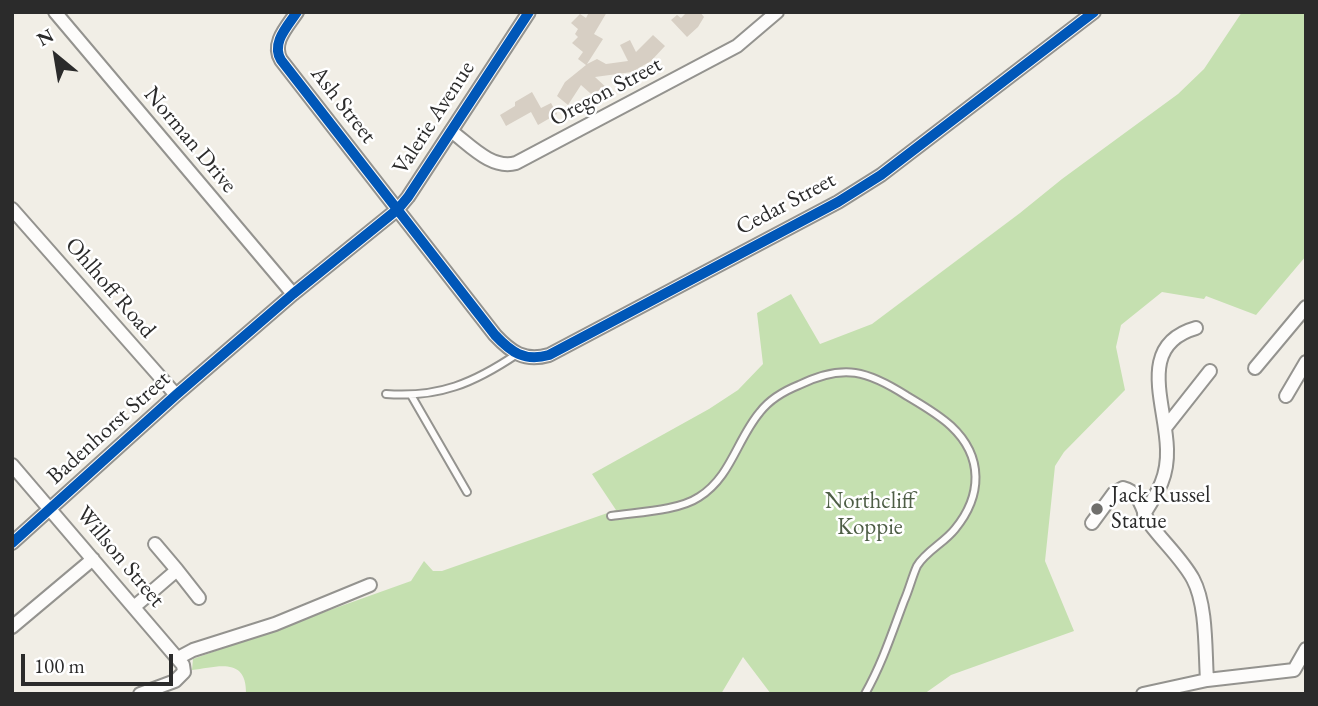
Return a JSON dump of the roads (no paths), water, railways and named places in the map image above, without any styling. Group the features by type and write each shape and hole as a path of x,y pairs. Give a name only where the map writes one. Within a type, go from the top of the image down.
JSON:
{"street":[{"name":"Norman Drive","path":"55,12 293,294"},
{"name":"Ash Street","path":"297,12 278,43 281,60 481,317 504,345 517,354"},
{"name":"Valerie Avenue","path":"235,345 398,209 529,12"},
{"name":"Oregon Street","path":"451,131 494,163 516,163 737,46 777,12"},
{"name":"Cedar Street","path":"517,354 537,358 549,355 838,202 892,167 1094,12"},
{"name":"Ohlhoff Road","path":"12,209 176,396"},
{"path":"1255,368 1306,307"},
{"path":"1144,514 1162,487 1167,451 1160,394 1160,358 1163,348 1182,332 1196,328"},
{"name":"Badenhorst Street","path":"12,542 235,345"},
{"path":"1286,396 1306,362"},
{"path":"1164,428 1210,371"},
{"name":"Willson Street","path":"12,465 178,658"},
{"path":"1091,523 1114,493 1123,488 1131,490 1139,497 1144,514 1195,582 1202,614 1207,680"},
{"path":"155,544 200,598"},
{"path":"12,627 93,559"},
{"path":"134,607 177,570"},
{"path":"140,694 179,680 185,670 178,658 193,650 275,624 370,585"},
{"path":"1143,694 1207,680 1300,674 1306,649"}],"lane":[{"path":"386,394 411,395 446,390 469,383 488,374 517,354"},
{"path":"611,516 682,504 698,498 722,476 760,411 778,395 802,383 858,372 881,379 932,411 960,435 975,466 976,489 964,517 952,533 916,568 879,668 865,694"},
{"path":"411,395 467,492"}],"place":[{"name":"Jack Russel Statue","path":"1097,509"}],"park label":[{"name":"Northcliff Koppie","path":"870,515"}]}
